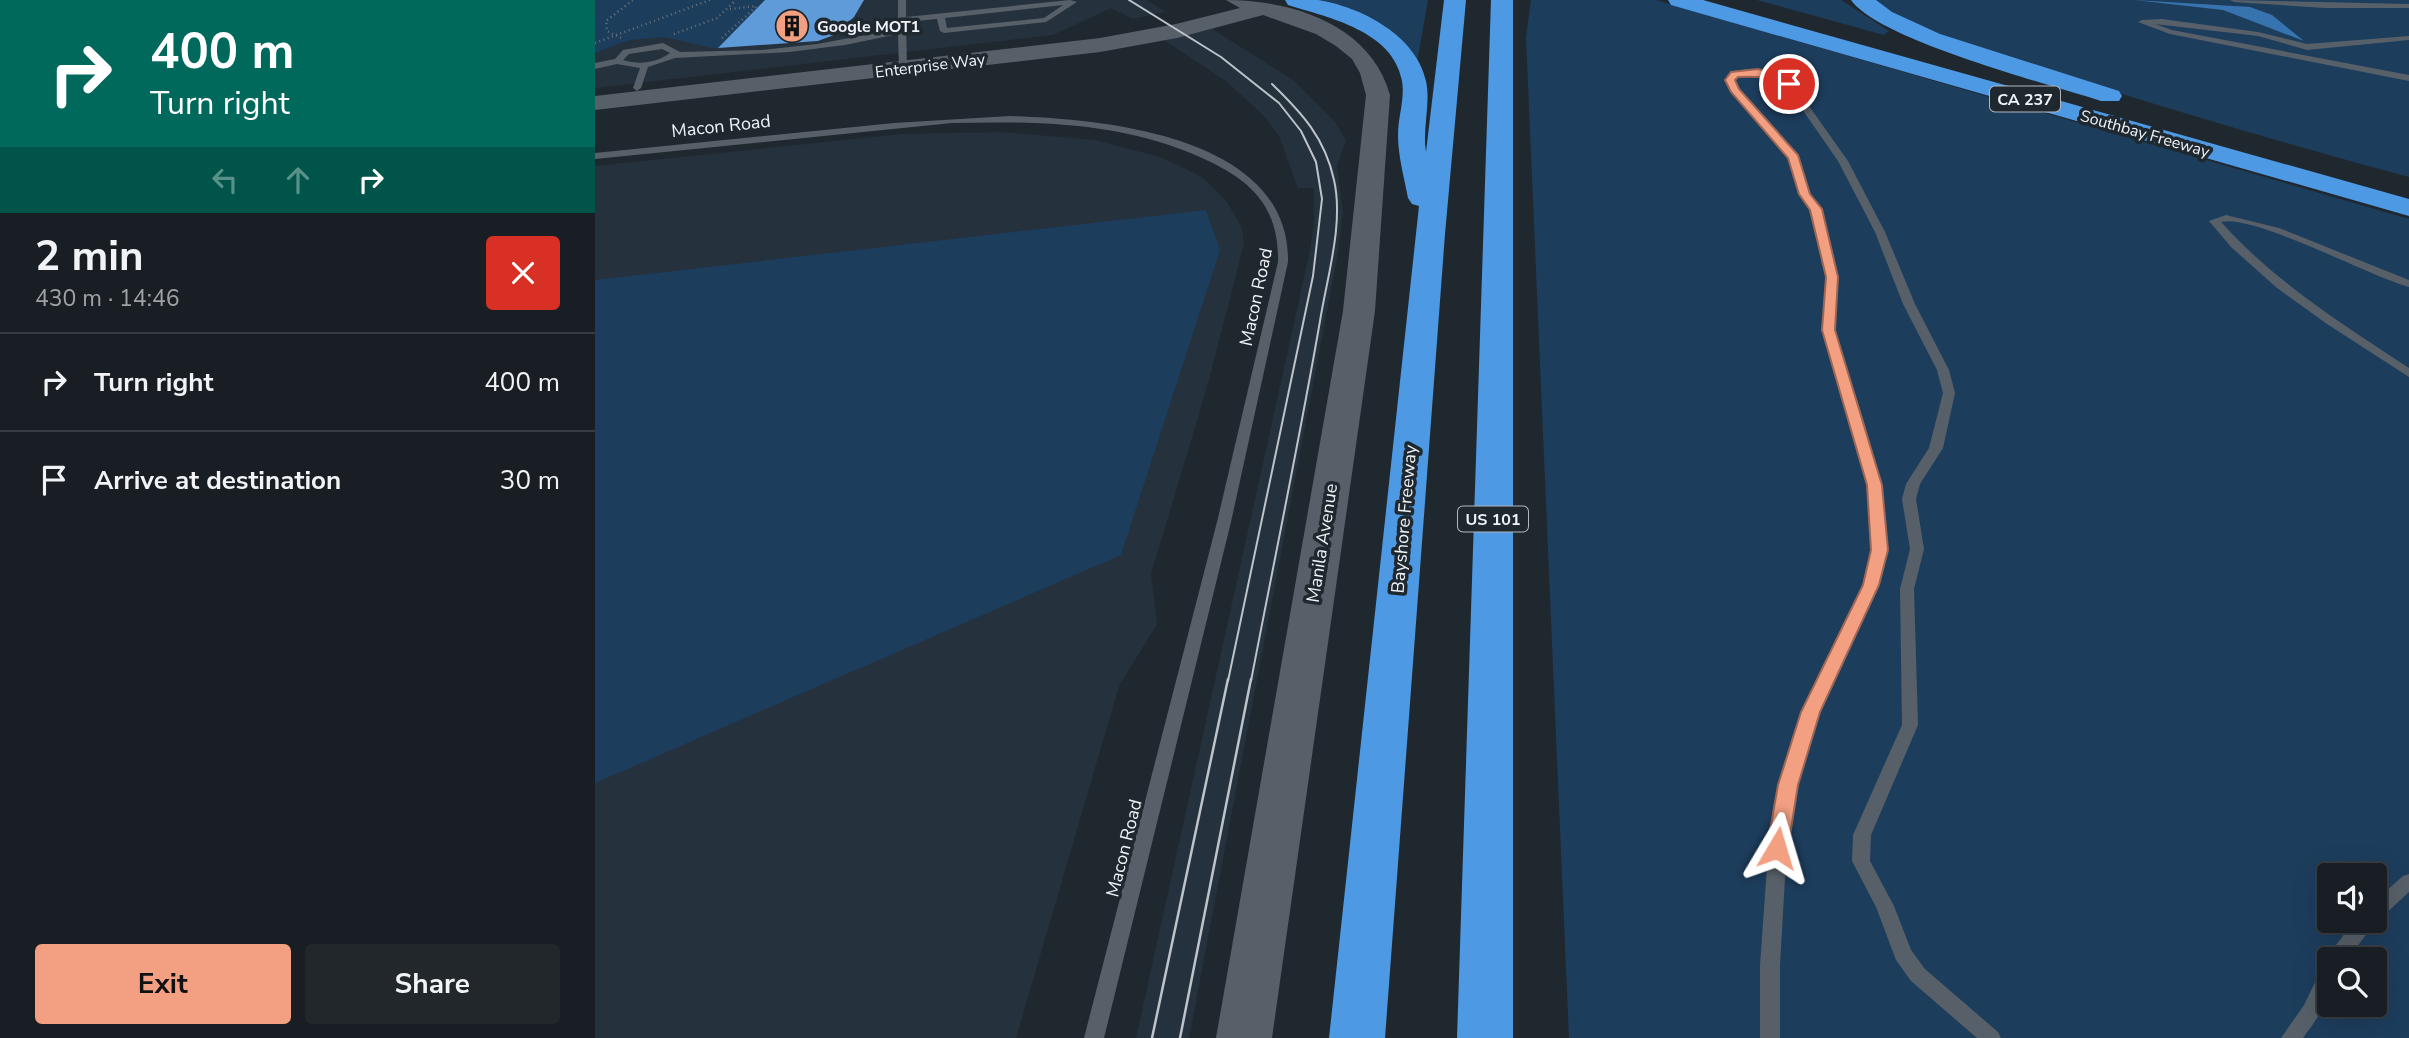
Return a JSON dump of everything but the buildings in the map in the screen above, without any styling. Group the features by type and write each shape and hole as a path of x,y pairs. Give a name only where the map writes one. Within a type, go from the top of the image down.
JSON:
{"highway":[{"path":"1296,0 1365,25 1390,41 1408,60 1414,83 1411,140 1430,234"},
{"name":"Bayshore Freeway","path":"1357,1038 1430,234 1455,0"},
{"name":"US 101","path":"1485,1038 1502,0"},
{"name":"Southbay Freeway","path":"1679,0 2409,208"},
{"name":"Southbay Freeway","path":"1727,0 2409,189"},
{"path":"1861,0 1884,17 1932,39 2132,104"},
{"path":"2158,112 2281,153"}],"street":[{"name":"Enterprise Way","path":"595,103 1094,36 1204,8 1249,4"},
{"name":"Enterprise Way","path":"595,93 1126,41 1188,29 1249,4"},
{"name":"Manila Avenue","path":"1244,1038 1359,312 1378,95 1374,71 1359,52 1331,33 1249,4"}],"lane":[{"path":"902,0 903,63"},
{"path":"2234,0 2325,6 2409,6"},
{"path":"902,20 953,14 1073,2 1045,20 944,31 940,16"},
{"path":"2409,38 2307,47 2258,34 2142,22 2170,32 2409,78"},
{"path":"595,66 618,61 645,65 674,55 777,53 846,44 902,31"},
{"path":"618,61 621,55 645,47 670,47 674,49 674,55"},
{"path":"637,89 645,65"},
{"path":"1770,1038 1770,965 1779,825 1810,712 1871,585 1879,550 1879,522 1874,485 1859,425 1829,330 1832,277 1816,209 1805,194 1794,157 1731,84 1731,76 1748,72 1778,77 1789,84 1843,161 1880,232 1909,304 1943,370 1949,393 1936,448 1913,484 1909,499 1917,549 1907,589 1910,726 1862,835 1861,861 1885,906 1903,954 1918,975 1991,1038"},
{"name":"Macon Road","path":"595,156 949,121 1059,121 1155,137 1213,158 1258,188 1273,206 1281,223 1285,242 1283,262 1224,522 1094,1038"},
{"path":"2409,284 2257,223 2225,216 2214,221 2275,281 2409,373"},
{"path":"2387,901 2409,881"},
{"path":"2291,1038 2317,999"}],"path":[{"path":"621,38 607,32 606,21 633,0"},
{"path":"595,43 711,0"},
{"path":"666,36 713,20 730,9 736,0"},
{"path":"751,7 758,0"},
{"path":"721,40 757,6 730,9"}],"shaded area":[{"path":"595,0 1146,0 1166,12 1133,19 1111,8 1053,35 595,88"},
{"path":"595,0 765,0 717,49 664,37 629,40 595,53"},
{"path":"1310,0 1428,0 1416,68 1413,59"},
{"path":"1531,0 1656,0 2409,219 2409,1038 1569,1038 1526,37"},
{"path":"1757,0 1841,0 1889,31 1884,35"},
{"path":"1872,0 2409,0 2409,177 2009,60 1925,28"},
{"path":"2134,0 2250,7 2272,15 2304,41 2223,10"},
{"path":"1212,29 1293,80 1335,122 1346,141 1337,166 1343,211 1338,253 1189,1038 1136,1038 1311,246 1314,218 1314,188 1298,188 1279,136 1263,115 1226,81 1164,40"},
{"path":"1001,132 1095,140 1160,157 1184,168 1203,178 1227,202 1242,228 1244,244 1207,387 1151,574 1157,624 1119,686 1016,1038 595,1038 595,166 902,134"},
{"path":"1206,210 1220,250 1121,555 595,783 595,280"}],"tram line":[{"path":"1129,0 1221,57 1279,103 1301,131 1316,162 1322,199 1313,276 1228,681"},
{"path":"1251,681 1330,269 1337,214 1334,180 1325,151 1311,127 1272,84"},
{"path":"1152,1038 1228,679"},
{"path":"1180,1038 1251,679"}],"place":[{"name":"Google MOT1","path":"792,26"}],"route":[{"path":"1777,848 1788,785 1810,712 1871,585 1879,550 1879,522 1874,485 1859,425 1829,330 1832,277 1816,209 1801,186 1794,157 1734,90 1730,80 1735,74 1758,72 1778,77 1789,84"}]}
